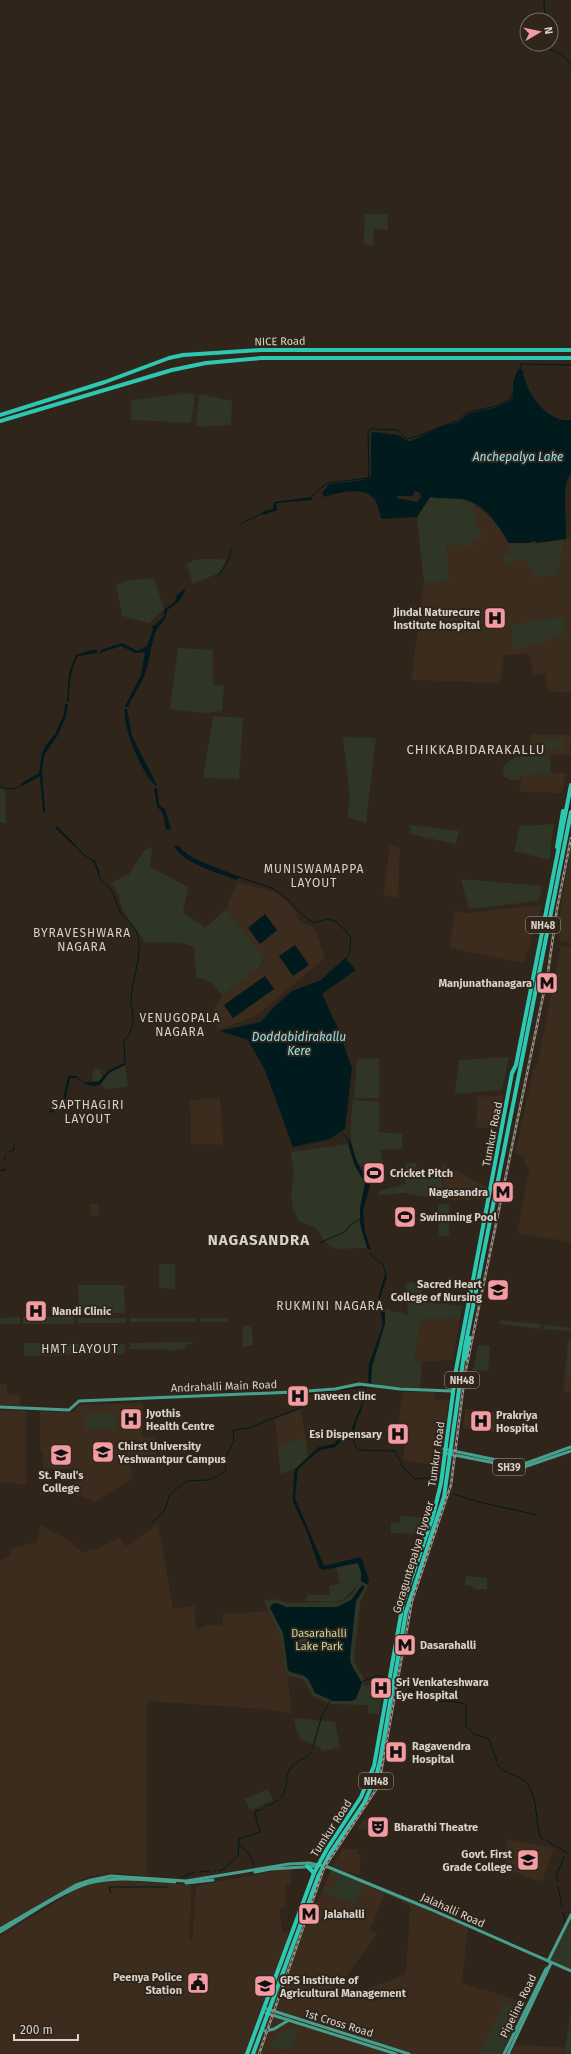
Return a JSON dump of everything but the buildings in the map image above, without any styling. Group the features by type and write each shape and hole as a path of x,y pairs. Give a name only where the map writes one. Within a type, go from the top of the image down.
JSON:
{"highway":[{"name":"NICE Road","path":"0,415 105,382 169,358 183,355 261,350 571,350"},
{"name":"NICE Road","path":"0,421 177,369 211,363 287,357 571,358"},
{"name":"NH48","path":"516,1065 571,785"},
{"path":"557,856 557,841 563,811"},
{"name":"NH48","path":"517,1077 571,812"},
{"name":"Goraguntepalya Flyover","path":"251,2054 320,1871 364,1803 378,1770 406,1612 446,1488 463,1359 517,1077 516,1065"},
{"name":"Tumkur Road","path":"251,2054 263,2009 314,1873 368,1784 376,1754 403,1603 439,1495 457,1357 468,1309 512,1073 516,1065"},
{"name":"Goraguntepalya Flyover","path":"251,2054 316,1876 327,1854 364,1798 375,1771 404,1610 444,1485 460,1361 517,1077"},
{"name":"Tumkur Road","path":"251,2054 270,2012 326,1866 373,1789 384,1755 410,1606 444,1504 453,1453 463,1376 520,1081 517,1077"},
{"path":"468,1309 475,1310"},
{"path":"307,1866 314,1873"}],"main road":[{"name":"Andrahalli Main Road","path":"0,1407 69,1410 79,1401 294,1392 334,1389 364,1384 400,1389 452,1390"},
{"path":"445,1451 521,1465 571,1447"},
{"name":"SH39","path":"453,1453 521,1468 571,1451"},
{"path":"0,1931 76,1885 91,1880 111,1876 186,1881 280,1865 318,1865"},
{"path":"0,1931 76,1887 90,1883 114,1879 194,1883 271,1868 318,1865"},
{"name":"Jalahalli Road","path":"318,1865 326,1866 430,1909 571,1971"},
{"name":"Pipeline Road","path":"508,2054 549,1967 549,1962 571,1915"},
{"name":"Pipeline Road","path":"504,2054 546,1969 549,1967"},
{"name":"1st Cross Road","path":"263,2009 396,2054"},
{"path":"265,2031 274,2029 289,2019"},
{"name":"1st Cross Road","path":"289,2019 409,2054"}],"shaded area":[{"name":"Jindal Naturecure Institute hospital","path":"474,504 494,520 509,543 534,541 537,543 571,537 571,693 547,691 546,673 534,675 528,653 504,655 500,683 411,680 424,583 417,517"},
{"path":"531,734 571,735 570,755 532,756"},
{"path":"566,773 562,793 519,792 522,776"},
{"path":"390,845 400,848 398,898 383,896"},
{"path":"571,845 570,943 559,940 560,912"},
{"path":"237,882 275,892 290,904 301,923 314,927 325,958 256,1016 217,1030 214,1008 222,995 260,967 265,959 226,909"},
{"path":"542,905 524,963 449,948 455,911 468,913"},
{"path":"561,946 571,946 571,1242 517,1233 529,1169 524,1164 525,1157 515,1154 533,1070 537,1066"},
{"path":"503,1095 498,1129 476,1127 477,1097"},
{"path":"220,1097 223,1145 191,1144 190,1101"},
{"path":"441,1163 487,1187 485,1199 445,1200"},
{"path":"90,1204 99,1204 98,1216 90,1216"},
{"path":"460,1318 453,1360 422,1362 414,1359 421,1319"},
{"path":"568,1339 571,1339 571,1393 563,1392"},
{"path":"0,1384 7,1384 7,1395 20,1395 20,1406 0,1405"},
{"path":"403,1392 435,1392 435,1399 449,1400 441,1466 403,1460 407,1429 397,1427"},
{"path":"143,1403 142,1437 156,1437 156,1456 128,1456 133,1478 95,1502 71,1493 74,1469 43,1469 43,1451 40,1451 40,1411 72,1413 79,1405"},
{"path":"301,1409 308,1458 296,1468 281,1474 275,1419"},
{"name":"Prakriya Hospital","path":"465,1409 498,1412 496,1432 463,1429"},
{"path":"0,1410 26,1411 26,1485 0,1482"},
{"path":"158,1524 173,1608 195,1606 196,1630 206,1625 223,1626 223,1614 268,1611 278,1627 284,1651 292,1713 264,1709 147,1701 147,1876 116,1873 88,1877 0,1927 0,1561 10,1556 11,1548 37,1542 41,1525 68,1540 82,1552 100,1548 119,1537 126,1546"},
{"path":"363,1820 385,1821 388,1831 357,1829"},
{"name":"Govt. First Grade College","path":"507,1839 554,1848 542,1882 520,1875 520,1873 506,1872"},
{"path":"343,1848 358,1850 357,1854 361,1855 359,1876 332,1866"},
{"path":"291,1869 291,1885 286,1885 286,1907 279,1909 283,1933 289,1930 285,1947 297,1948 331,1870 468,1925 462,1983 533,2005 514,2045 564,2047 564,2054 0,2054 0,1936 82,1886 112,1880 192,1885 189,1937 192,1942 196,1886","holes":["385,1894 410,1906 406,1974 355,1993 345,1978 377,1934 370,1930"]}],"green space":[{"path":"365,214 387,214 388,230 374,229 373,246 364,243"},
{"path":"189,393 195,395 191,423 131,420 131,400"},
{"path":"199,394 232,401 231,425 196,427"},
{"path":"430,497 463,499 474,504 476,525 485,539 475,539 473,546 446,545 449,581 424,583 417,517"},
{"path":"563,541 558,575 534,577 525,558 506,566 503,556 509,555 508,546"},
{"path":"200,559 227,559 219,573 193,584 187,565 190,562"},
{"path":"154,578 164,609 149,623 122,616 116,585 130,580"},
{"path":"565,616 564,635 513,650 513,625"},
{"path":"178,648 213,650 213,685 224,686 222,711 207,713 170,709"},
{"path":"213,716 243,718 239,779 203,778"},
{"path":"343,737 376,738 366,823 347,817 350,798"},
{"path":"541,739 563,739 563,749 541,749"},
{"path":"550,756 551,773 522,776 520,780 508,780 507,777 504,777 503,766 515,757"},
{"path":"0,789 5,790 6,823 0,822"},
{"path":"554,824 549,860 514,851 520,826"},
{"path":"411,825 459,831 456,844 410,834"},
{"path":"152,847 150,867 188,887 183,912 205,928 226,909 265,959 262,961 260,967 222,995 214,985 208,981 201,978 196,978 194,947 181,943 145,942 122,909 118,893 112,883 129,874 145,850"},
{"path":"461,879 542,886 539,901 469,909"},
{"path":"509,1057 502,1090 455,1094 459,1060"},
{"path":"379,1058 379,1098 354,1098 357,1059"},
{"path":"125,1065 128,1086 105,1090 104,1086 100,1085 109,1073"},
{"path":"93,1069 100,1069 102,1078 99,1081 92,1083"},
{"path":"353,1100 379,1102 379,1132 402,1134 402,1149 381,1150 383,1166 360,1166 356,1158 353,1150 351,1134"},
{"path":"348,1144 355,1166 365,1183 360,1209 360,1223 367,1248 334,1249 323,1240 317,1229 299,1221 294,1211 291,1197 294,1173 291,1152"},
{"path":"406,1163 416,1163 417,1168 423,1168 424,1179 441,1176 445,1200 404,1193 379,1195 379,1191 405,1184"},
{"name":"Cricket Pitch","path":"367,1170 380,1171 380,1177 376,1177 376,1183 371,1183 371,1177 367,1176"},
{"path":"438,1204 449,1204 449,1236 439,1236"},
{"path":"159,1264 175,1264 175,1289 159,1288"},
{"path":"406,1282 422,1284 421,1302 462,1306 460,1318 421,1319 414,1359 422,1362 420,1388 382,1386 371,1383 372,1366 385,1324 385,1309 408,1315"},
{"path":"78,1285 124,1285 125,1313 79,1314"},
{"path":"20,1317 20,1324 0,1324 0,1318"},
{"path":"23,1317 74,1317 74,1324 23,1324"},
{"path":"78,1318 126,1318 126,1323 78,1323"},
{"path":"130,1318 195,1318 195,1322 130,1322"},
{"path":"200,1318 227,1318 227,1322 200,1322"},
{"path":"501,1320 541,1324 540,1329 500,1324"},
{"path":"251,1325 253,1345 242,1347 243,1326"},
{"path":"544,1325 571,1328 571,1331 543,1329"},
{"path":"568,1340 571,1340 571,1379 567,1379"},
{"path":"193,1342 193,1344 186,1345 186,1348 174,1350 129,1349 130,1343"},
{"path":"24,1343 125,1344 125,1354 24,1356"},
{"path":"478,1345 490,1346 488,1371 473,1370"},
{"path":"116,1413 116,1429 85,1429 85,1414"},
{"path":"305,1436 308,1458 296,1468 281,1474 278,1448"},
{"path":"400,1516 424,1517 420,1534 391,1533 391,1523 400,1522"},
{"name":"Dasarahalli Lake Park","path":"358,1563 361,1572 361,1581 368,1585 360,1602 354,1658 355,1663 364,1679 364,1686 376,1683 381,1701 379,1714 368,1713 368,1705 330,1704 313,1696 303,1679 288,1676 285,1671 283,1649 279,1636 264,1601 275,1599 288,1603 344,1601 354,1592 359,1583 344,1599 337,1601 306,1601 308,1595 330,1595 329,1586 340,1584 336,1567"},
{"path":"466,1576 487,1578 487,1589 474,1589 472,1586 465,1585"},
{"path":"294,1718 335,1722 340,1747 322,1751 321,1748 304,1741 297,1732"},
{"path":"268,1789 273,1800 251,1810 244,1799"},
{"path":"331,1870 363,1883 355,1904 322,1891 324,1886 333,1889 338,1878 329,1874"},
{"path":"571,1916 571,1969 549,1961"},
{"path":"505,2003 525,2008 501,2054 479,2054"},
{"path":"571,2010 571,2054 564,2054"},
{"path":"298,2027 291,2051 269,2045 282,2032"}],"water":[{"name":"Anchepalya Lake","path":"518,369 523,370 524,378 528,387 539,404 554,417 562,420 571,420 571,473 567,480 565,493 566,539 537,543 534,541 530,543 509,543 490,515 477,505 461,499 430,497 417,517 383,519 381,518 375,500 370,495 365,493 351,491 324,497 322,493 329,484 364,480 371,476 371,434 373,432 398,435 408,441 411,441 445,425 456,423 470,413 494,408 510,401 513,396 513,382","holes":["415,491 420,493 421,497 417,502 396,498 398,496 412,496"]},
{"path":"312,497 312,500 278,503 276,504 277,510 264,515 262,512 273,509 274,502"},
{"path":"184,589 185,591 179,602 167,610 165,618 153,639 148,664 143,678 128,707 125,706 141,675 145,652 136,653 121,646 100,653 101,650 122,643 137,651 147,646 153,629 152,627 165,616 165,609 175,602 177,595"},
{"path":"91,650 97,650 97,653 78,656 75,662 70,678 69,701 67,701 69,673 76,655"},
{"path":"65,704 68,704 66,716 58,735 44,755 42,771 45,812 43,813 40,776 22,786 20,784 39,773 42,753 46,745 55,734 64,714"},
{"path":"125,709 127,709 132,736 157,785 155,785 144,771 139,761 130,738 125,717"},
{"path":"154,788 157,788 159,805 165,809 171,829 167,830 166,828 163,814 157,806"},
{"path":"57,826 85,855 95,861 100,873 98,873 94,862 84,855 55,828"},
{"path":"174,846 178,846 192,858 240,877 237,880 193,863 185,858"},
{"path":"265,914 277,930 260,944 248,928"},
{"path":"295,945 309,965 293,976 279,956"},
{"name":"Doddabidirakallu Kere","path":"345,958 356,970 322,994 338,1029 352,1068 345,1129 330,1139 293,1147 265,1070 248,1040 220,1031 261,1022 272,1009 292,991 321,980"},
{"path":"265,976 274,989 233,1018 224,1005"},
{"path":"124,1063 125,1065 109,1073 100,1085 92,1086 83,1083 99,1081 108,1071"},
{"path":"68,1076 77,1076 77,1078 70,1078 64,1106 61,1109 50,1113 49,1111 59,1108 62,1105"},
{"path":"350,1140 357,1162 370,1185 363,1211 365,1232 371,1250 367,1248 360,1223 360,1209 365,1183 355,1166 348,1144"},
{"path":"385,1275 387,1276 379,1302 385,1312 385,1324 372,1366 371,1383 368,1382 369,1364 383,1325 378,1298"},
{"path":"359,1410 362,1410 357,1419 351,1441 344,1438 335,1447 321,1450 298,1469 295,1498 324,1566 361,1557 369,1580 368,1585 361,1581 361,1572 358,1563 323,1570 319,1567 307,1532 293,1502 294,1473 296,1468 319,1447 334,1444 341,1435 349,1436"},
{"name":"Dasarahalli Lake Park","path":"362,1585 365,1587 356,1601 350,1658 351,1664 362,1683 356,1699 352,1701 333,1701 315,1693 308,1679 304,1676 288,1671 283,1633 270,1608 272,1604 276,1603 287,1607 337,1607 351,1600","holes":["307,1638 310,1643 308,1649 304,1651 300,1650 297,1645 299,1640"]}],"waterway":[{"path":"544,0 545,12"},
{"path":"556,52 563,55 571,65"},
{"path":"520,371 521,364 571,365"},
{"path":"312,496 327,483 368,478 368,432 370,429 397,430 407,439 412,438 456,421 468,412 496,406 509,400 514,391"},
{"path":"242,523 263,513"},
{"path":"218,575 227,563 231,548"},
{"path":"163,619 165,610"},
{"path":"0,786 11,789 22,785"},
{"path":"190,856 201,862"},
{"path":"98,872 101,881 112,890 120,911 137,932 139,943 138,960 131,1004 133,1022 130,1032 124,1041 125,1064 123,1065"},
{"path":"239,877 277,891 303,916 314,923 327,919 337,922 351,937 349,955 346,960"},
{"path":"76,1077 84,1082"},
{"path":"342,1133 347,1138 349,1143"},
{"path":"9,1152 14,1150 14,1144"},
{"path":"5,1155 5,1160"},
{"path":"0,1170 5,1170 5,1167"},
{"path":"320,1243 346,1231 349,1226 360,1219"},
{"path":"370,1253 374,1258 383,1264 386,1276"},
{"path":"339,1390 366,1387"},
{"path":"360,1410 366,1387"},
{"path":"151,1524 165,1510 169,1496 187,1481 209,1480 223,1473 226,1469 225,1459 234,1441 233,1430 248,1428 300,1408 303,1405 304,1394 334,1391"},
{"path":"352,1437 357,1450 395,1451 403,1467 415,1479 430,1478 438,1481"},
{"path":"453,1494 483,1503 537,1515"},
{"path":"361,1682 378,1675 387,1679"},
{"path":"399,1683 429,1699 464,1704"},
{"path":"313,1747 322,1715 331,1700"},
{"path":"466,1705 466,1726 474,1734 489,1739 497,1761"},
{"path":"281,1798 285,1791 288,1774 291,1767 308,1756 312,1751"},
{"path":"497,1764 499,1768 521,1779 529,1786 534,1798 539,1832 541,1838 543,1839"},
{"path":"265,1807 279,1800"},
{"path":"219,1871 224,1869 238,1856 239,1839 260,1832 255,1814 256,1811 262,1809"},
{"path":"547,1841 566,1852 566,1854"},
{"path":"238,1843 252,1858 254,1866"},
{"path":"557,1881 556,1876 564,1857"},
{"path":"199,1872 210,1871"},
{"path":"182,1877 195,1872"},
{"path":"558,1886 562,1908"},
{"path":"111,1893 109,1887 167,1887"},
{"path":"563,1913 565,1922"}],"railway":[{"path":"259,2054 324,1868 377,1788 380,1778 412,1601 451,1485 465,1374 548,972 557,909 571,838"}],"place":[{"name":"Jindal Naturecure Institute hospital","path":"495,618"},
{"name":"Manjunathanagara","path":"547,983"},
{"name":"Cricket Pitch","path":"374,1173"},
{"name":"Nagasandra","path":"503,1192"},
{"name":"Swimming Pool","path":"405,1217"},
{"name":"Sacred Heart College of Nursing","path":"498,1290"},
{"name":"Nandi Clinic","path":"36,1311"},
{"name":"naveen clinc","path":"298,1396"},
{"name":"Jyothis Health Centre","path":"131,1419"},
{"name":"Prakriya Hospital","path":"481,1421"},
{"name":"Esi Dispensary","path":"398,1434"},
{"name":"Chirst University Yeshwantpur Campus","path":"103,1452"},
{"name":"St. Paul's College","path":"61,1455"},
{"name":"Dasarahalli","path":"405,1645"},
{"name":"Sri Venkateshwara Eye Hospital","path":"381,1688"},
{"name":"Ragavendra Hospital","path":"396,1752"},
{"name":"Bharathi Theatre","path":"378,1827"},
{"name":"Govt. First Grade College","path":"528,1860"},
{"name":"Jalahalli","path":"309,1914"},
{"name":"Peenya Police Station","path":"198,1983"},
{"name":"GPS Institute of Agricultural Management","path":"265,1986"}],"district":[{"name":"CHIKKABIDARAKALLU","path":"476,749"},
{"name":"MUNISWAMAPPA LAYOUT","path":"314,876"},
{"name":"BYRAVESHWARA NAGARA","path":"82,940"},
{"name":"VENUGOPALA NAGARA","path":"180,1025"},
{"name":"SAPTHAGIRI LAYOUT","path":"88,1112"},
{"name":"NAGASANDRA","path":"259,1240"},
{"name":"RUKMINI NAGARA","path":"330,1306"},
{"name":"HMT LAYOUT","path":"80,1349"}]}
